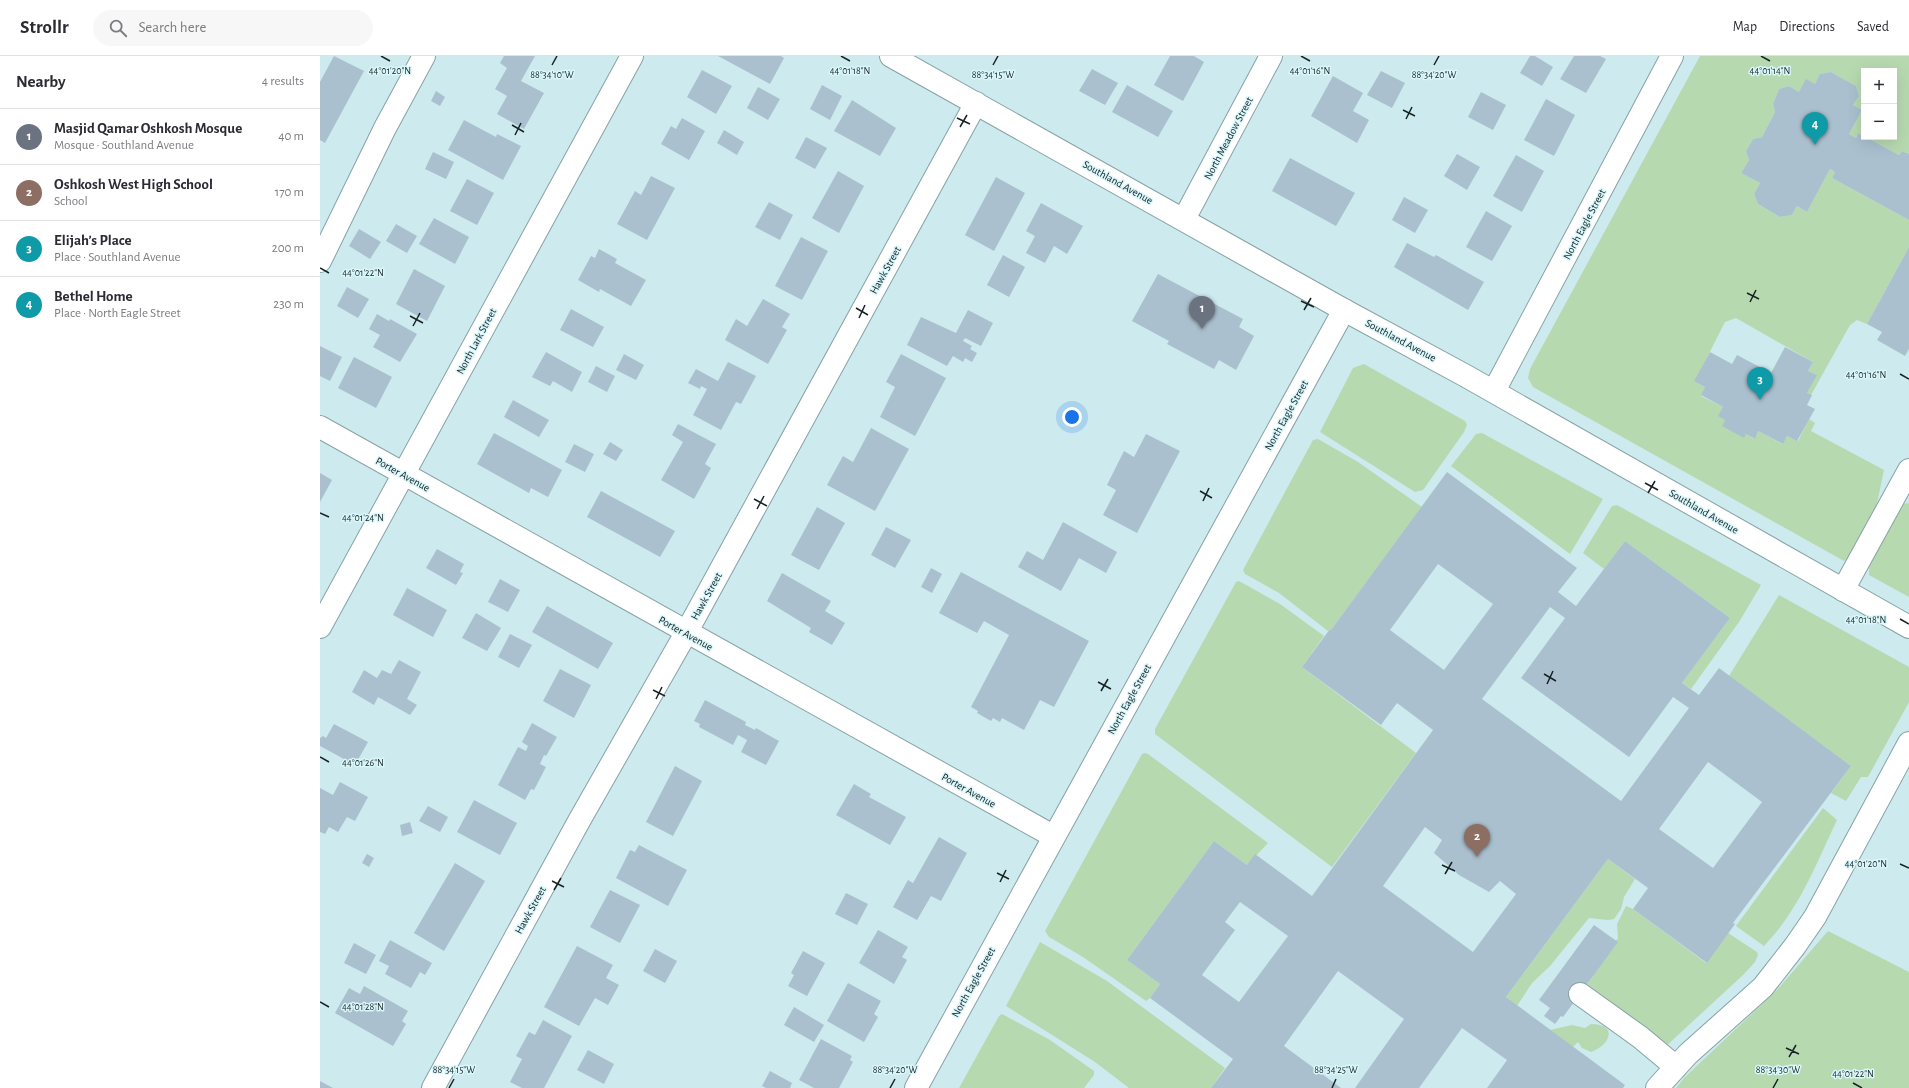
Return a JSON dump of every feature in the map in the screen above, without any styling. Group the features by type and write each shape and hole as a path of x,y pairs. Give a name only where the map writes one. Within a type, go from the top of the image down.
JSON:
{"street":[{"path":"320,261 385,128 424,56"},
{"name":"North Lark Street","path":"320,627 632,56"},
{"name":"Southland Avenue","path":"891,56 1344,310 1494,392 1909,627"},
{"name":"North Meadow Street","path":"1184,219 1271,56"},
{"name":"North Eagle Street","path":"1494,392 1672,56"},
{"name":"Hawk Street","path":"433,1088 579,821 686,633 976,103"},
{"name":"North Eagle Street","path":"916,1088 1053,836 1344,310"},
{"name":"Porter Avenue","path":"320,427 686,633 1053,836"},
{"path":"1844,590 1909,470"},
{"path":"1657,1088 1713,1030 1763,986 1795,946 1815,917 1909,743"},
{"path":"1580,994 1640,1037 1676,1067"}],"green space":[{"path":"1700,56 1909,56 1909,154 1902,151 1899,155 1871,140 1897,140 1897,68 1861,68 1861,109 1853,105 1859,96 1856,86 1831,72 1821,74 1815,84 1799,92 1789,86 1779,89 1773,104 1775,112 1762,137 1753,139 1746,151 1749,160 1741,173 1760,183 1754,194 1758,204 1780,217 1792,215 1797,206 1807,212 1830,169 1835,172 1832,178 1909,220 1909,247 1867,324 1857,320 1850,325 1811,395 1807,393 1816,375 1808,371 1813,362 1736,318 1725,322 1695,381 1705,387 1701,396 1723,407 1725,420 1754,439 1758,431 1782,444 1787,436 1798,441 1809,419 1815,423 1811,431 1884,470 1876,508 1850,557 1844,561 1533,387 1528,378 1530,369"},
{"path":"1861,112 1861,134 1858,133 1856,138 1849,134"},
{"path":"1364,364 1465,421 1467,425 1464,432 1423,490 1415,492 1320,432 1353,368"},
{"path":"1482,433 1603,499 1570,554 1451,466 1476,434"},
{"path":"1318,439 1358,462 1422,507 1331,630 1330,629 1328,631 1279,593 1245,574 1243,570 1313,440"},
{"path":"1909,503 1909,597 1869,575 1869,567 1903,504"},
{"path":"1617,505 1761,585 1739,622 1691,689 1682,683 1730,618 1625,541 1604,569 1583,553 1612,506"},
{"path":"1239,581 1280,604 1324,636 1302,667 1416,753 1332,867 1155,734 1155,729 1236,582"},
{"path":"1779,595 1909,667 1909,702 1868,777 1861,777 1846,801 1831,793 1851,766 1729,676"},
{"path":"1145,753 1268,843 1247,865 1214,841 1127,960 1160,984 1146,1001 1083,957 1049,937 1045,931 1142,754"},
{"path":"1823,808 1837,820 1814,870 1797,902 1776,932 1764,946 1736,926"},
{"path":"1608,859 1635,879 1624,897 1621,909 1614,919 1608,920 1589,918 1550,966 1532,983 1517,1006 1506,997"},
{"path":"1626,906 1633,909 1706,963 1728,933 1757,952 1758,955 1755,962 1743,975 1665,1047 1585,988 1618,938 1617,924"},
{"path":"1828,931 1909,972 1909,1088 1676,1088 1684,1078 1777,990"},
{"path":"1040,942 1107,981 1225,1068 1211,1088 1129,1088 1095,1062 1006,1006"},
{"path":"1002,1014 1050,1040 1094,1071 1094,1075 1084,1088 959,1088 999,1016"},
{"path":"1591,1024 1605,1027 1609,1035 1603,1045 1591,1052 1582,1048 1578,1042 1573,1047 1550,1030 1572,1025 1585,1028"}],"building":[{"path":"334,56 364,71 325,143 320,140 320,82"},
{"path":"504,56 535,56 521,81 544,93 524,129 497,114 507,96 495,89 507,68 500,63"},
{"path":"718,56 781,56 784,58 770,84"},
{"path":"1170,56 1194,56 1204,62 1183,101 1154,85"},
{"path":"1530,56 1535,56 1553,67 1542,86 1520,73"},
{"path":"1574,56 1600,56 1606,59 1586,93 1560,79"},
{"path":"1092,69 1118,83 1105,105 1079,91"},
{"path":"702,70 732,86 716,114 687,97"},
{"path":"1381,71 1405,83 1392,108 1367,95"},
{"path":"1831,72 1856,86 1859,96 1853,105 1861,109 1861,112 1849,134 1856,138 1858,133 1861,135 1861,140 1871,140 1899,155 1902,151 1909,154 1909,220 1832,178 1835,172 1830,169 1807,212 1797,206 1792,215 1780,217 1758,204 1754,194 1760,183 1741,173 1749,160 1746,151 1753,139 1762,137 1775,112 1773,104 1779,89 1789,86 1799,92 1806,79 1815,84 1820,74"},
{"path":"1333,76 1363,93 1353,111 1369,120 1357,143 1311,116"},
{"path":"822,85 842,96 830,120 810,109"},
{"path":"1127,85 1173,111 1158,137 1112,112"},
{"path":"758,87 780,99 768,120 747,108"},
{"path":"436,91 445,97 440,106 431,101"},
{"path":"1481,92 1506,105 1493,130 1468,117"},
{"path":"1546,99 1575,115 1554,156 1524,140"},
{"path":"852,100 896,128 880,156 834,131"},
{"path":"682,118 705,131 689,160 661,144 671,126 676,129"},
{"path":"464,120 496,137 497,134 521,146 503,180 448,150"},
{"path":"724,130 744,142 737,155 717,143"},
{"path":"806,137 827,148 815,169 795,158"},
{"path":"433,152 454,162 446,179 425,169"},
{"path":"1457,154 1480,167 1467,190 1444,176"},
{"path":"1516,155 1544,171 1522,212 1493,196"},
{"path":"1290,158 1355,193 1336,226 1272,191"},
{"path":"838,171 864,186 839,233 812,218"},
{"path":"651,176 675,188 647,240 617,224 635,191 641,195"},
{"path":"996,177 1025,193 994,251 965,235"},
{"path":"467,179 494,193 477,225 450,211"},
{"path":"1404,197 1428,210 1415,233 1392,220"},
{"path":"769,202 793,215 780,240 755,227"},
{"path":"1041,203 1083,226 1067,254 1054,246 1045,263 1026,253 1035,236 1026,231"},
{"path":"1486,211 1512,226 1492,261 1466,247"},
{"path":"434,218 469,237 455,264 419,244"},
{"path":"396,224 417,236 407,253 386,241"},
{"path":"359,229 381,242 370,259 349,246"},
{"path":"801,237 828,251 802,300 775,286"},
{"path":"1407,243 1434,257 1436,255 1484,282 1468,310 1394,267"},
{"path":"1909,247 1909,349 1905,356 1877,340 1882,332 1867,324"},
{"path":"599,249 617,259 615,263 646,280 631,306 600,289 599,292 578,280 591,256 595,258"},
{"path":"1003,255 1025,267 1009,297 987,285"},
{"path":"414,269 445,286 427,321 396,304"},
{"path":"1158,274 1243,319 1239,327 1254,336 1236,370 1219,360 1214,369 1167,344 1169,341 1132,321"},
{"path":"347,287 369,299 358,318 337,306"},
{"path":"763,299 790,314 782,327 787,330 768,364 725,340 736,319 747,326"},
{"path":"571,309 604,327 593,347 560,330"},
{"path":"968,310 993,323 981,346 965,338 963,341 972,346 970,349 977,353 972,362 965,358 963,362 953,356 947,366 907,345 921,317 956,333"},
{"path":"377,314 389,321 390,319 417,334 400,362 373,347 380,335 369,329"},
{"path":"320,346 342,357 330,381 320,376"},
{"path":"1785,347 1813,362 1808,371 1817,375 1807,393 1812,395 1807,405 1815,409 1797,441 1787,436 1783,444 1758,431 1755,439 1746,434 1744,438 1722,426 1725,420 1718,416 1723,407 1701,395 1705,387 1694,381 1710,352 1732,364 1737,355 1771,373"},
{"path":"546,352 582,372 572,392 553,381 550,386 532,377"},
{"path":"624,354 644,365 636,380 616,370"},
{"path":"901,354 946,378 915,436 880,417 895,387 886,382"},
{"path":"354,357 392,377 376,408 338,388"},
{"path":"728,362 756,376 741,404 736,402 721,430 693,415 707,389 701,386 700,389 688,383 696,369 718,381"},
{"path":"596,366 615,376 607,392 588,382"},
{"path":"513,400 549,420 539,437 504,417"},
{"path":"678,424 716,444 705,464 711,468 694,499 661,480 683,442 672,435"},
{"path":"871,428 909,449 875,511 827,485 843,456 853,462"},
{"path":"494,433 562,470 548,497 531,488 529,493 477,464"},
{"path":"1146,434 1180,451 1137,533 1103,515 1116,490 1107,485 1124,451 1134,457"},
{"path":"610,442 623,450 616,461 603,454"},
{"path":"574,444 594,454 585,472 565,462"},
{"path":"1447,472 1577,568 1558,592 1576,606 1625,541 1730,618 1682,683 1699,695 1719,668 1851,766 1733,923 1735,924 1707,963 1633,909 1648,888 1608,859 1506,997 1625,1085 1623,1088 1487,1088 1507,1060 1462,1028 1419,1088 1355,1088 1404,1019 1338,971 1284,1046 1341,1088 1211,1088 1233,1059 1150,998 1160,984 1127,960 1214,841 1247,865 1255,854 1312,896 1433,730 1397,703 1381,725 1302,667 1330,629 1331,630","holes":["1438,564 1493,604 1444,670 1390,630","1550,607 1565,618 1521,678 1629,757 1673,697 1689,708 1621,801 1482,699","1708,762 1762,802 1713,868 1659,829","1425,827 1442,840 1434,853 1459,875 1489,892 1500,881 1516,894 1473,952 1383,886","1240,902 1288,936 1239,1002 1202,975 1235,930 1225,922"]},
{"path":"320,473 332,480 320,502"},
{"path":"601,491 675,531 660,557 587,517"},
{"path":"817,507 845,523 819,570 791,555"},
{"path":"1063,522 1117,552 1106,573 1079,558 1061,591 1018,567 1027,551 1043,560"},
{"path":"886,527 911,540 895,568 871,555"},
{"path":"437,549 464,564 460,572 463,573 456,585 426,568"},
{"path":"931,568 942,574 932,593 921,587"},
{"path":"961,572 1089,641 1054,707 1040,700 1024,730 1002,718 1000,722 993,718 991,721 977,713 978,711 971,707 1009,635 984,621 977,633 939,613"},
{"path":"782,573 831,601 825,611 845,623 832,645 809,632 811,628 767,601"},
{"path":"500,579 520,590 508,612 488,602"},
{"path":"407,588 447,610 433,637 393,615"},
{"path":"547,606 613,643 598,669 532,632"},
{"path":"476,613 501,628 487,651 462,638"},
{"path":"510,634 532,645 519,668 498,657"},
{"path":"399,660 421,672 407,699 417,705 410,715 378,697 374,705 352,692 364,670 377,678 382,670 391,674"},
{"path":"560,669 591,685 574,718 543,701"},
{"path":"705,700 746,722 745,725 755,730 756,728 779,741 766,765 741,752 747,740 738,735 733,745 699,727 700,724 694,721"},
{"path":"532,723 557,737 546,756 544,755 540,764 546,767 534,790 531,789 525,800 498,785 518,747 526,751 528,746 522,742"},
{"path":"334,724 368,742 355,765 320,746 320,738 323,736 326,738"},
{"path":"675,766 702,781 673,836 646,822"},
{"path":"340,782 368,797 355,821 347,817 338,832 329,827 325,834 320,832 320,788 333,795"},
{"path":"854,784 871,794 869,797 906,817 890,845 836,815"},
{"path":"474,800 517,823 500,855 457,832"},
{"path":"428,806 448,817 440,832 419,821"},
{"path":"410,822 413,833 402,836 400,825"},
{"path":"939,837 967,853 941,901 931,896 917,920 893,907 908,880 913,883"},
{"path":"639,845 687,870 668,906 616,878 630,850 635,852"},
{"path":"367,854 374,858 369,867 362,863"},
{"path":"455,863 485,881 444,951 414,933"},
{"path":"610,890 640,905 620,943 590,927"},
{"path":"846,893 868,904 857,925 835,914"},
{"path":"1594,925 1618,942 1563,1017 1561,1016 1555,1024 1544,1016 1550,1008 1539,1000"},
{"path":"878,930 908,947 902,957 907,960 894,984 859,963"},
{"path":"390,940 432,963 425,975 420,972 411,988 385,974 389,966 379,961"},
{"path":"354,943 376,955 366,974 344,963"},
{"path":"577,946 613,965 606,978 619,985 608,1005 595,998 579,1026 544,1007"},
{"path":"655,949 677,961 665,983 643,971"},
{"path":"803,951 825,963 807,996 788,986 794,975 791,973"},
{"path":"848,983 881,1001 874,1014 878,1017 864,1042 827,1021"},
{"path":"364,986 408,1011 402,1021 406,1024 393,1046 335,1013 349,988 360,994"},
{"path":"794,1007 824,1025 814,1042 784,1025"},
{"path":"543,1020 572,1036 544,1088 522,1088 510,1082 522,1059 516,1056 529,1032 535,1035"},
{"path":"821,1039 852,1056 850,1060 853,1062 839,1088 814,1088 799,1080"},
{"path":"588,1050 614,1064 604,1084 577,1070"},
{"path":"770,1071 792,1083 790,1088 766,1088 762,1086"},
{"path":"320,1081 333,1088 320,1088"}],"place":[{"name":"Bethel Home","path":"1815,145"},
{"name":"Masjid Qamar Oshkosh Mosque","path":"1202,329"},
{"name":"Elijah’s Place","path":"1760,400"},
{"name":"Oshkosh West High School","path":"1477,857"}]}
